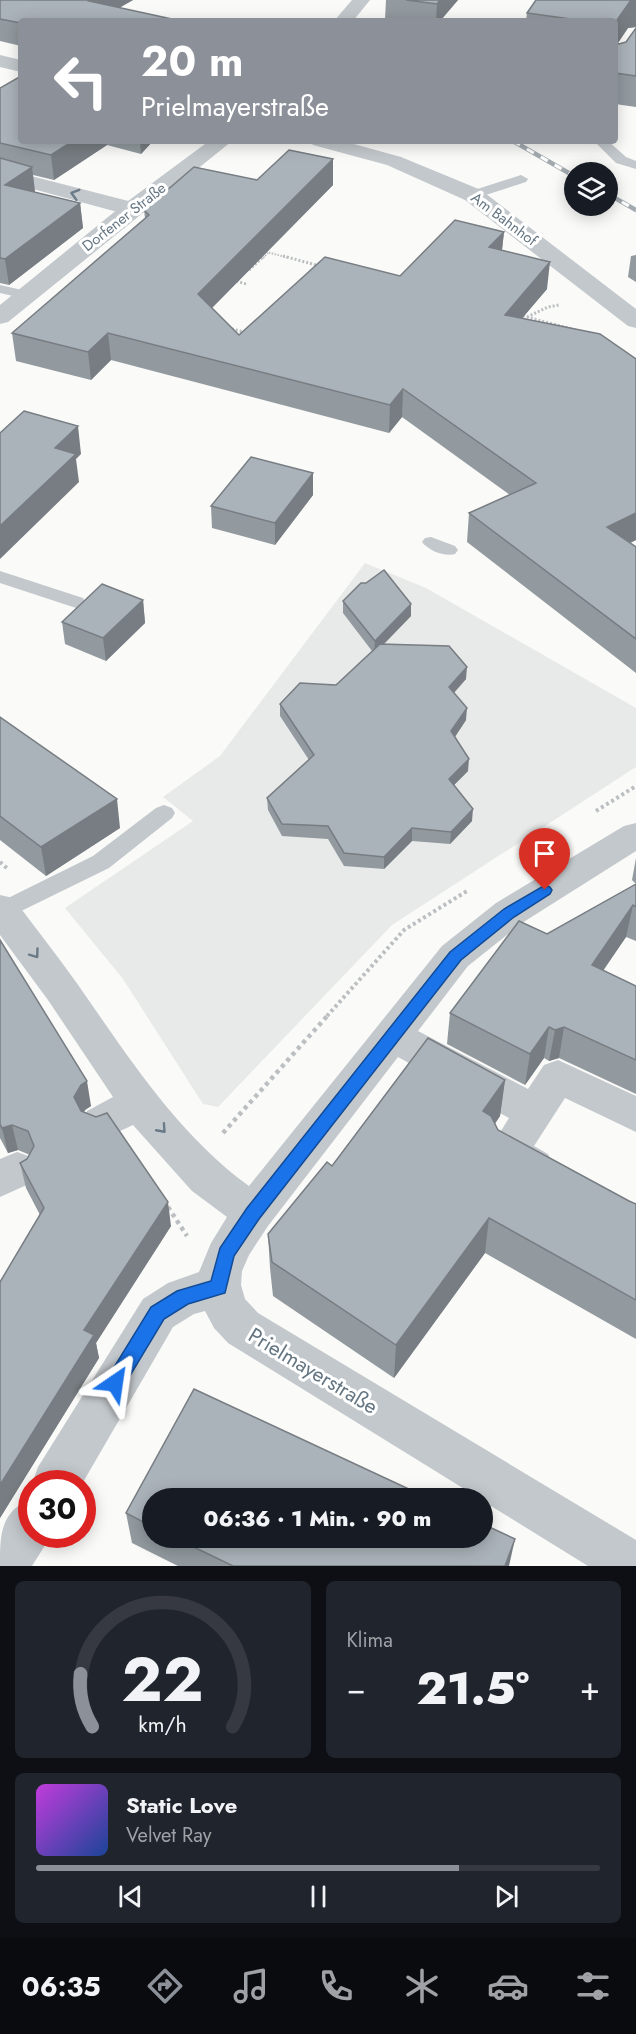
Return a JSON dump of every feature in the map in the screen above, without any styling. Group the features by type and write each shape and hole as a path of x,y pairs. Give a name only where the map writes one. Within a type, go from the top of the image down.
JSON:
{"street":[{"path":"346,18 361,0"},
{"path":"0,61 18,65"},
{"name":"Dorfener Straße","path":"2,314 132,209 218,144"},
{"name":"Am Bahnhof","path":"331,144 394,161 473,195 636,321"},
{"path":"0,174 132,209"},
{"path":"63,1470 158,1313 183,1297 218,1287 226,1254 253,1213 455,956 509,913 636,835"},
{"path":"2,909 138,1103 206,1179 253,1213"},
{"path":"392,1036 534,1112"},
{"path":"567,1184 508,1152 558,1076 636,1115"},
{"path":"101,1123 138,1103"},
{"name":"Prielmayerstraße","path":"218,1287 229,1315 243,1328 633,1566"},
{"path":"5,1566 18,1545"}],"lane":[{"path":"603,144 621,160 636,165"},
{"path":"473,195 521,179"},
{"path":"0,289 26,295"},
{"path":"431,542 449,550"},
{"path":"0,577 76,602"},
{"path":"2,909 101,862 164,813"}],"path":[{"path":"261,251 323,266"},
{"path":"246,284 236,281 269,253"},
{"path":"527,317 548,307 569,304"},
{"path":"511,313 584,332"},
{"path":"218,326 251,334"}],"shaded area":[{"path":"365,563 426,588 636,708 636,767 392,925 218,1107 203,1104 123,979 65,908 193,821 163,797 220,756"}],"building":[{"path":"0,0 91,0 89,1 167,18 18,18 18,22 0,19"},
{"path":"406,0 440,0 437,4"},
{"path":"536,0 631,0 618,19 563,18 527,13"},
{"path":"636,28 636,76 618,73 618,43 626,42"},
{"path":"18,78 18,144 68,144 51,155 0,143 0,88"},
{"path":"289,150 333,159 198,294 239,335 325,257 400,276 455,220 504,232 489,247 550,262 505,315 600,334 636,359 636,513 607,527 636,547 636,639 469,513 536,483 403,389 390,405 108,333 88,352 12,333 149,215 144,210 194,167 257,180"},
{"path":"0,158 32,167 5,185 80,203 5,259 0,258"},
{"path":"24,411 78,426 55,448 76,454 0,526 0,433"},
{"path":"251,457 313,473 275,523 211,506"},
{"path":"384,570 411,604 375,641 343,601 361,583 366,583"},
{"path":"102,584 143,600 103,638 62,622"},
{"path":"380,644 449,646 467,667 449,687 467,708 451,731 469,759 449,779 473,809 451,832 412,828 384,857 344,853 328,826 282,824 267,798 314,755 280,704 300,683 336,685"},
{"path":"0,717 117,799 41,847 0,816"},
{"path":"636,884 636,907 633,905 592,965 636,986 636,1060 564,1027 555,1030 549,1027 530,1054 450,1013 519,921 547,934"},
{"path":"0,940 87,1081 81,1085 74,1097 81,1111 96,1117 107,1113 168,1202 84,1330 94,1335 0,1485 0,1282 44,1208 20,1163 27,1159 34,1146 28,1131 12,1125 2,1128 0,1124"},
{"path":"428,1038 505,1080 483,1111 491,1116 498,1130 636,1204 636,1300 489,1218 396,1345 272,1262 268,1234 327,1162 332,1166"},
{"path":"194,1389 407,1488 142,1488 142,1521 126,1513"},
{"path":"493,1529 515,1539 505,1566 233,1566 196,1548 493,1548"}],"railway":[{"path":"518,144 564,170"},
{"path":"618,200 636,210"}],"route":[{"path":"115,1383 158,1313 183,1297 218,1287 226,1254 253,1213 455,956 509,913 545,890"}]}
